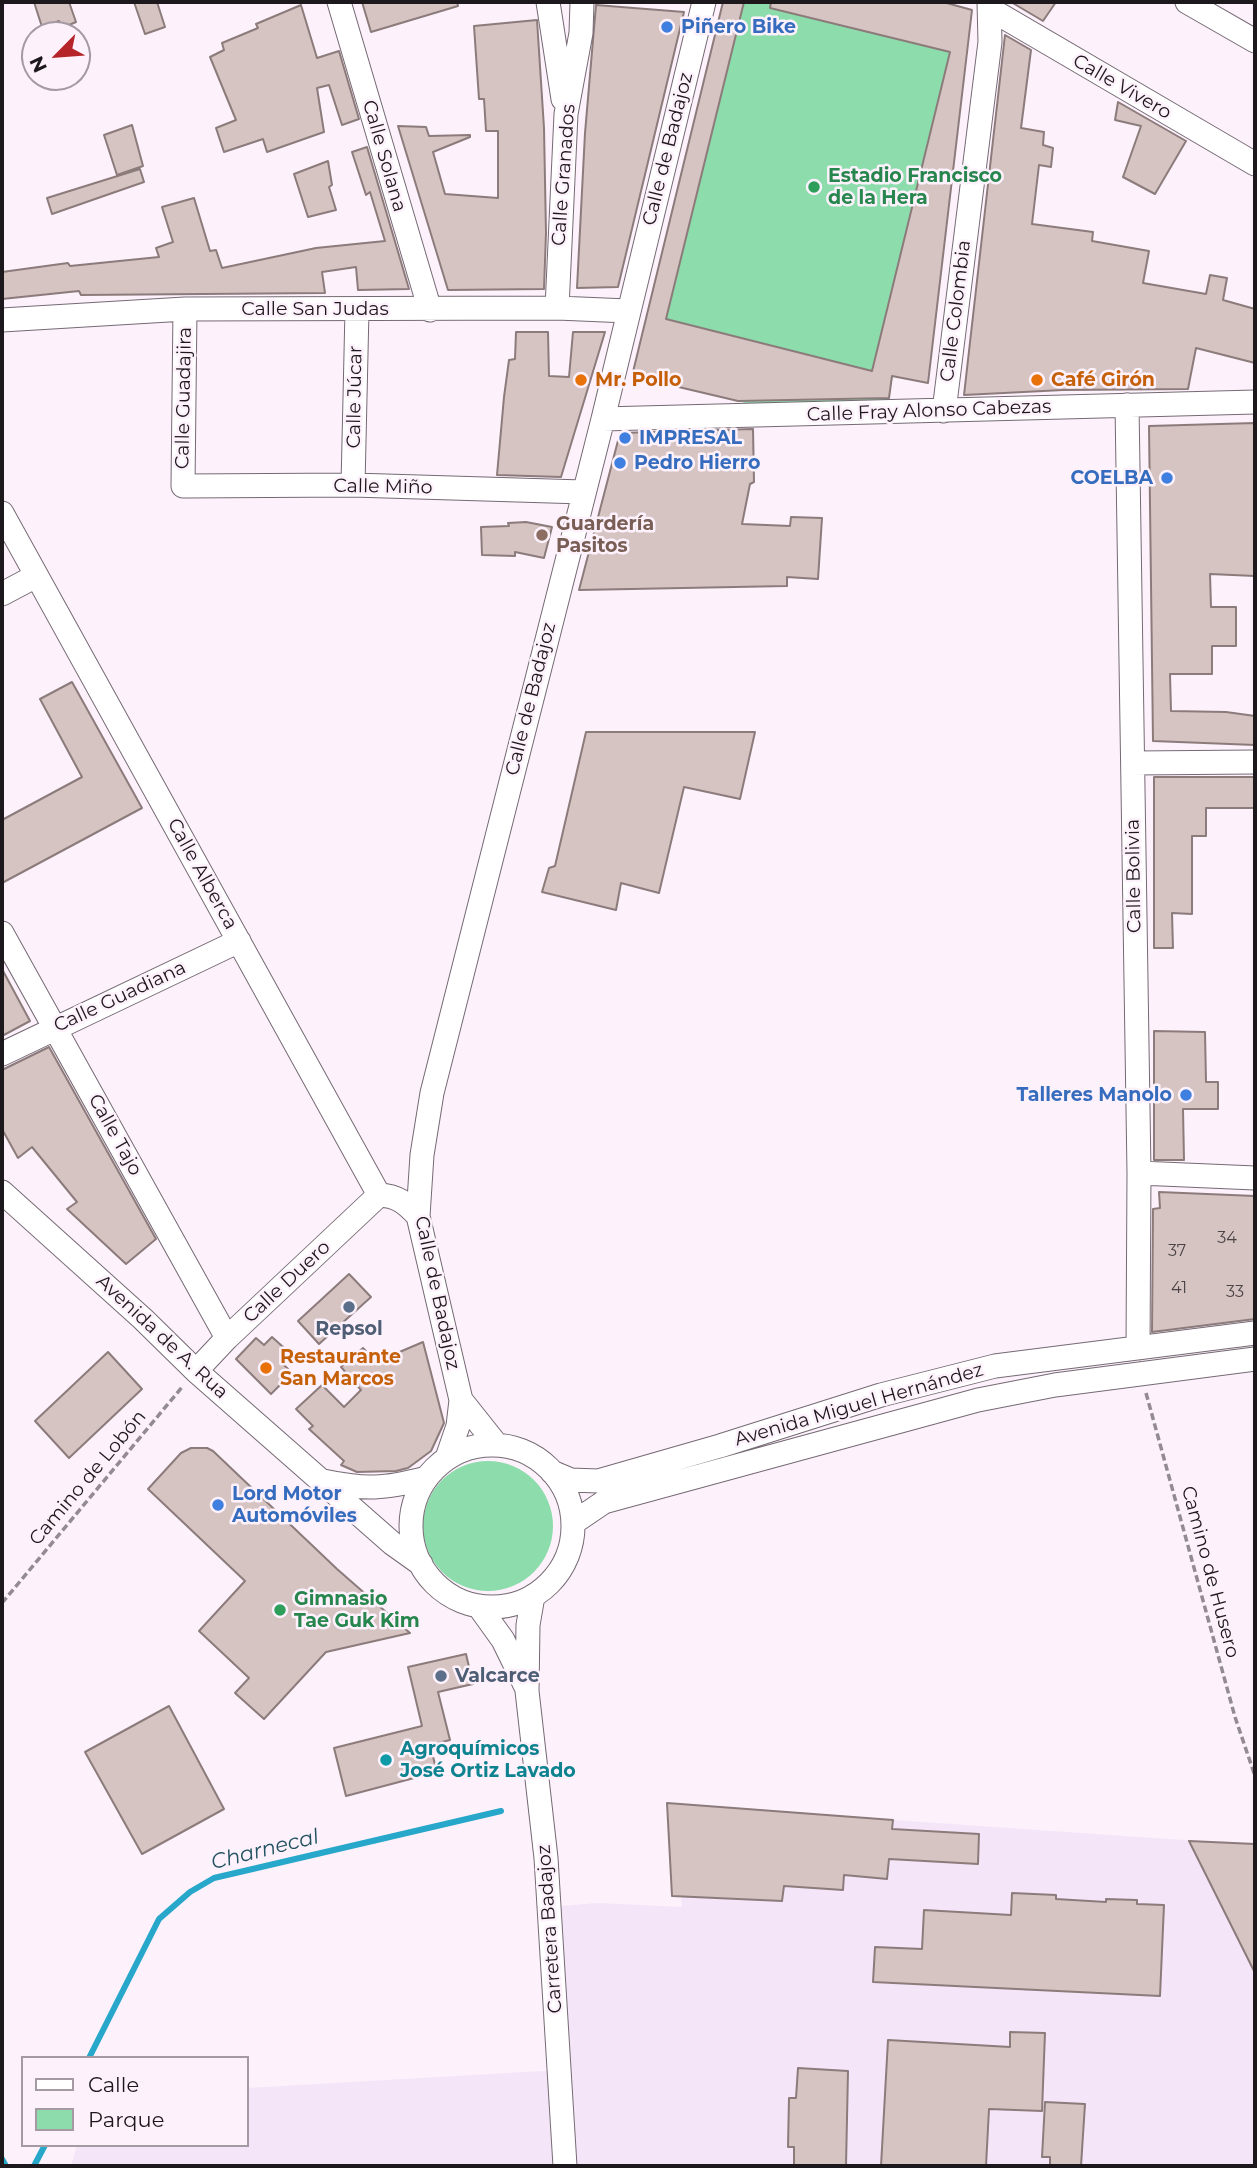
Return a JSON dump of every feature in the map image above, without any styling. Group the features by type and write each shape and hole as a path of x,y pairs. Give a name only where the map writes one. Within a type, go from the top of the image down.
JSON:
{"street":[{"name":"Calle Solana","path":"338,2 430,310"},
{"path":"548,2 566,114"},
{"name":"Calle Granados","path":"557,308 566,114 581,33 582,2"},
{"name":"Calle de Badajoz","path":"447,1458 458,1426 461,1400 418,1216 422,1155 432,1093 603,419 704,2"},
{"path":"1187,2 1255,41"},
{"name":"Calle Vivero","path":"989,5 1255,164"},
{"name":"Calle Colombia","path":"944,411 990,42 989,5"},
{"name":"Calle San Judas","path":"2,320 185,309 557,308 628,311"},
{"name":"Calle Guadajira","path":"183,486 185,309"},
{"name":"Calle Júcar","path":"353,485 357,310"},
{"name":"Calle Fray Alonso Cabezas","path":"603,419 1255,402"},
{"name":"Calle Bolivia","path":"1127,405 1139,1172 1138,1348"},
{"name":"Calle Miño","path":"183,486 353,485 583,492"},
{"name":"Calle Alberca","path":"2,513 379,1195"},
{"path":"2,594 36,576"},
{"path":"1133,763 1255,762"},
{"name":"Calle Tajo","path":"2,933 227,1338"},
{"name":"Calle Guadiana","path":"2,1055 239,941"},
{"path":"1139,1172 1255,1178"},
{"name":"Avenida de A. Rua","path":"2,1192 143,1319 196,1371 393,1544 421,1564"},
{"path":"379,1195 404,1201 418,1216"},
{"name":"Calle Duero","path":"196,1371 227,1338 379,1195"},
{"name":"Avenida Miguel Hernández","path":"552,1472 571,1480 598,1481 881,1395 995,1366 1255,1333"},
{"name":"Avenida Miguel Hernández","path":"573,1523 604,1502 978,1400 1055,1385 1255,1359"},
{"name":"Calle de Badajoz","path":"461,1400 496,1444"},
{"path":"496,1444 524,1450 552,1472 572,1502 573,1523 567,1559 553,1580 533,1596 509,1606 480,1608 458,1600 435,1584 421,1564 411,1534 413,1506 426,1478 447,1458 468,1447 496,1444"},
{"name":"Avenida de A. Rua","path":"323,1481 361,1489 397,1486 426,1478"},
{"name":"Carretera Badajoz","path":"533,1596 529,1609 527,1692 546,1858 565,2166"},
{"name":"Carretera Badajoz","path":"480,1608 503,1640 527,1692"}],"path":[{"name":"Camino de Lobón","path":"2,1603 196,1371"},
{"name":"Camino de Husero","path":"1141,1374 1236,1717 1255,1776"}],"shaded area":[{"path":"677,1805 1255,1845 1255,2166 71,2166 76,2147 248,2147 248,2088 560,2070 549,1907 596,1903 682,1907"}],"green space":[{"name":"Estadio Francisco de la Hera","path":"723,2 943,2 972,10 928,383 893,376 888,402 754,405 632,376"},
{"path":"488,1461 513,1466 534,1480 548,1501 553,1526 548,1551 534,1572 513,1586 488,1591 463,1586 442,1572 428,1551 423,1526 428,1501 442,1480 463,1466"}],"building":[{"path":"34,2 69,2 76,21 59,21 40,21"},
{"path":"134,2 157,2 165,27 145,34"},
{"path":"362,2 457,2 458,6 371,32"},
{"path":"723,2 744,2 666,319 872,371 950,52 770,8 771,2 943,2 972,10 928,383 892,376 889,398 738,401 632,376"},
{"path":"1011,2 1056,2 1043,21"},
{"path":"301,5 317,58 339,51 359,119 342,125 329,85 317,88 324,132 267,152 263,139 224,152 216,128 236,120 210,57 224,50 222,43 258,28 256,24"},
{"path":"596,5 684,12 618,287 577,288 585,133"},
{"path":"537,20 544,128 544,289 448,290 398,126 426,127 429,136 470,135 433,152 445,194 498,198 498,131 486,131 484,99 479,99 474,26"},
{"path":"1005,35 1031,50 1021,128 1044,132 1043,145 1053,148 1051,167 1039,165 1032,224 1093,232 1092,241 1149,251 1143,283 1206,294 1210,275 1227,278 1223,300 1255,309 1255,363 1196,348 1188,389 1063,390 964,395"},
{"path":"1118,102 1186,141 1155,194 1123,177 1141,126 1115,120"},
{"path":"132,125 143,166 117,175 104,135"},
{"path":"367,147 409,289 358,290 356,267 322,272 325,293 81,295 79,291 2,299 2,272 68,263 70,266 159,257 156,248 173,242 162,207 194,198 210,251 216,250 222,268 316,248 385,241 370,192 366,195 352,152"},
{"path":"328,161 332,185 329,187 336,210 308,217 294,174"},
{"path":"140,169 144,182 52,214 47,198"},
{"path":"516,332 548,332 549,376 569,377 573,332 605,332 561,477 497,475 504,397 509,360 515,359"},
{"path":"1255,423 1255,576 1210,574 1211,607 1236,607 1236,646 1212,646 1212,674 1170,674 1171,711 1226,712 1255,716 1255,745 1153,741 1149,426"},
{"path":"753,429 754,482 750,484 742,524 790,526 791,517 822,518 818,579 787,577 787,586 579,590 620,433"},
{"path":"526,522 552,527 544,558 515,552 515,556 482,555 481,527"},
{"path":"72,682 142,808 2,883 2,820 82,777 40,699"},
{"path":"586,732 755,732 740,799 684,787 659,893 621,883 616,910 542,892 549,868 555,866"},
{"path":"1154,777 1255,777 1255,808 1206,808 1206,836 1192,836 1192,914 1172,913 1173,948 1154,948"},
{"path":"2,969 30,1021 2,1036"},
{"path":"1154,1031 1205,1032 1206,1082 1218,1082 1218,1109 1183,1109 1184,1160 1154,1160"},
{"path":"49,1047 156,1239 126,1264 67,1209 77,1202 32,1147 18,1158 2,1129 2,1070"},
{"path":"1159,1192 1255,1196 1255,1319 1152,1332 1153,1209 1160,1208"},
{"path":"349,1274 371,1297 319,1344 298,1321"},
{"name":"Restaurante San Marcos","path":"272,1337 292,1355 283,1364 292,1373 271,1394 236,1359 256,1338 264,1345"},
{"path":"423,1342 444,1423 431,1451 408,1468 396,1471 357,1472 341,1465 344,1461 309,1429 313,1426 296,1409 322,1385 344,1407 361,1390 341,1367 363,1348 376,1362"},
{"path":"108,1352 142,1389 69,1458 35,1421"},
{"path":"191,1448 207,1448 213,1451 337,1569 410,1633 326,1652 264,1719 235,1693 249,1678 199,1631 245,1581 148,1489 181,1453"},
{"name":"Agroquímicos José Ortiz Lavado","path":"466,1654 473,1684 438,1692 450,1740 430,1745 437,1772 346,1796 334,1748 422,1726 408,1667"},
{"path":"169,1706 224,1809 142,1854 85,1752"},
{"path":"667,1803 893,1820 892,1829 979,1834 978,1864 889,1859 887,1879 844,1875 843,1890 784,1886 782,1901 672,1896"},
{"path":"1189,1841 1255,1844 1255,1973"},
{"path":"1012,1893 1056,1895 1056,1899 1106,1902 1106,1899 1137,1900 1137,1904 1164,1905 1160,1996 873,1982 875,1947 922,1949 924,1910 1011,1915"},
{"path":"1010,2032 1045,2033 1042,2111 989,2109 986,2166 881,2166 888,2040 1010,2047"},
{"path":"798,2068 848,2071 846,2166 794,2166 794,2147 788,2147 789,2098 796,2098"},
{"path":"1045,2102 1085,2104 1081,2166 1050,2166 1050,2157 1042,2157"}],"waterway":[{"name":"Charnecal","path":"90,2056 159,1919 190,1892 214,1878 501,1811"},
{"name":"Charnecal","path":"34,2166 44,2147"},
{"path":"2,2159 6,2166"}],"place":[{"name":"Piñero Bike","path":"667,27"},
{"name":"Estadio Francisco de la Hera","path":"814,187"},
{"name":"Mr. Pollo","path":"581,380"},
{"name":"Café Girón","path":"1037,380"},
{"name":"IMPRESAL","path":"625,438"},
{"name":"Pedro Hierro","path":"620,463"},
{"name":"COELBA","path":"1167,478"},
{"name":"Guardería Pasitos","path":"542,535"},
{"name":"Talleres Manolo","path":"1186,1095"},
{"name":"Repsol","path":"349,1307"},
{"name":"Restaurante San Marcos","path":"266,1368"},
{"name":"Lord Motor Automóviles","path":"218,1505"},
{"name":"Gimnasio Tae Guk Kim","path":"280,1610"},
{"name":"Valcarce","path":"441,1676"},
{"name":"Agroquímicos José Ortiz Lavado","path":"386,1760"}]}
